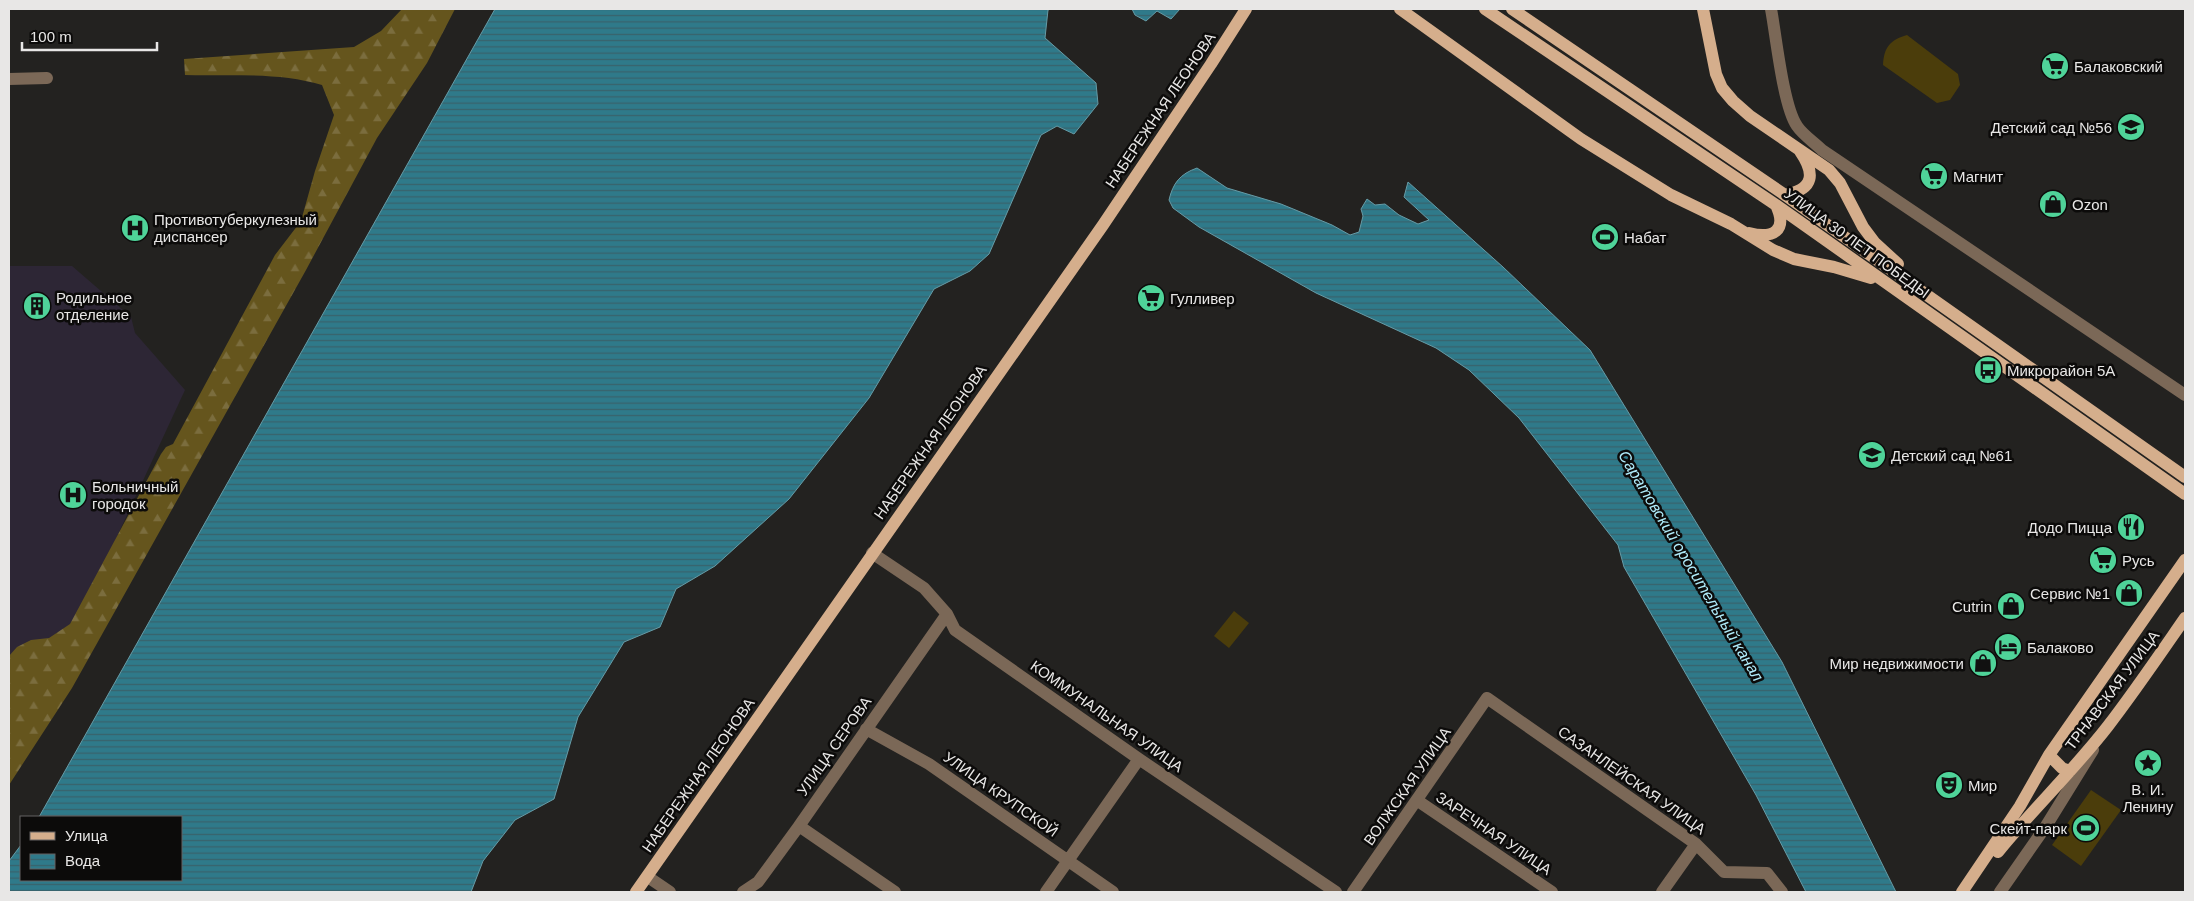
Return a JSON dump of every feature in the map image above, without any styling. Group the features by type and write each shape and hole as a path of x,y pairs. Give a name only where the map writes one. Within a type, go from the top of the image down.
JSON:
{"main road":[{"name":"НАБЕРЕЖНАЯ ЛЕОНОВА","path":"636,892 1103,225 1212,64 1246,9"},
{"path":"1400,9 1581,140 1671,195 1745,232 1773,250 1794,259 1867,277 1892,289"},
{"name":"УЛИЦА 30 ЛЕТ ПОБЕДЫ","path":"1485,9 1776,205 1892,289 2185,494"},
{"path":"1703,9 1716,74 1722,88 1750,116 1829,170 1840,183 1863,227 1874,243 1887,256 1935,292 1954,313"},
{"path":"1513,10 1785,195 2185,477"},
{"path":"1785,195 1796,193 1809,183 1811,176 1810,168 1800,151"},
{"path":"1745,232 1760,236 1774,233 1779,229 1781,222 1776,205"},
{"name":"ТРНАВСКАЯ УЛИЦА","path":"1963,892 2020,806 2049,755 2185,560"},
{"name":"ТРНАВСКАЯ УЛИЦА","path":"1963,892 2029,814 2108,727 2185,618"},
{"path":"2049,755 2062,768 2070,771"}],"street":[{"path":"1771,9 1792,116 1803,133 1830,155 2185,395"},
{"path":"9,79 47,78"},
{"name":"КОММУНАЛЬНАЯ УЛИЦА","path":"872,553 924,588 947,614 955,630 1139,759 1336,892"},
{"name":"УЛИЦА СЕРОВА","path":"743,892 758,882 947,614"},
{"name":"ВОЛЖСКАЯ УЛИЦА","path":"1353,892 1418,801 1487,698"},
{"name":"САЗАНЛЕЙСКАЯ УЛИЦА","path":"1487,698 1696,844 1724,872 1767,873 1782,892"},
{"path":"2000,892 2046,826 2108,727"},
{"name":"УЛИЦА КРУПСКОЙ","path":"866,729 930,764 1113,892"},
{"path":"1046,892 1139,759"},
{"name":"ЗАРЕЧНАЯ УЛИЦА","path":"1418,801 1552,892"},
{"path":"2029,814 2043,813 2046,818 2046,826"},
{"path":"799,826 895,892"},
{"path":"1662,892 1696,844"},
{"path":"648,877 670,892"}],"shaded area":[{"path":"1907,35 1958,74 1960,85 1950,100 1937,103 1883,65 1885,53 1889,45 1896,39"},
{"name":"Больничный городок","path":"9,266 72,266 131,317 135,333 185,390 69,640 9,722"},
{"path":"1234,611 1249,623 1229,648 1214,636"},
{"name":"Скейт-парк","path":"2091,790 2121,810 2081,866 2052,845"}],"green space":[{"path":"402,9 455,9 427,63 377,138 306,270 72,688 9,785 9,656 17,647 31,640 49,638 70,624 161,454 166,447 173,444 275,255 301,221 334,115 322,85 272,76 185,75 184,59 354,47 381,31"}],"water":[{"path":"495,9 1050,9 1048,10 1045,38 1096,83 1098,104 1074,134 1057,126 1041,135 989,254 970,271 934,289 869,398 789,499 715,566 676,589 660,627 624,642 578,717 554,799 515,820 483,861 471,892 9,892 9,861 20,846 20,881 182,881 182,816 40,816"},
{"path":"1132,9 1180,9 1171,19 1157,11 1146,21 1135,15"},
{"name":"Саратовский оросительный канал","path":"1197,168 1227,188 1281,204 1332,225 1350,235 1359,232 1363,216 1361,209 1367,199 1375,205 1385,204 1399,215 1418,224 1429,220 1404,197 1408,182 1503,267 1590,350 1782,662 1896,892 1806,892 1756,795 1624,567 1618,545 1519,418 1469,370 1436,348 1316,293 1199,227 1173,208 1169,200 1175,184 1186,173"}],"place":[{"name":"Балаковский","path":"2055,66"},
{"name":"Детский сад №56","path":"2131,127"},
{"name":"Магнит","path":"1934,176"},
{"name":"Ozon","path":"2053,204"},
{"name":"Противотуберкулезный диспансер","path":"135,228"},
{"name":"Набат","path":"1605,237"},
{"name":"Гулливер","path":"1151,298"},
{"name":"Родильное отделение","path":"37,306"},
{"name":"Микрорайон 5А","path":"1988,370"},
{"name":"Детский сад №61","path":"1872,455"},
{"name":"Больничный городок","path":"73,495"},
{"name":"Додо Пицца","path":"2131,527"},
{"name":"Русь","path":"2103,560"},
{"name":"Сервис №1","path":"2129,593"},
{"name":"Cutrin","path":"2011,606"},
{"name":"Балаково","path":"2008,647"},
{"name":"Мир недвижимости","path":"1983,663"},
{"name":"В. И. Ленину","path":"2148,763"},
{"name":"Мир","path":"1949,785"},
{"name":"Скейт-парк","path":"2086,828"}]}
